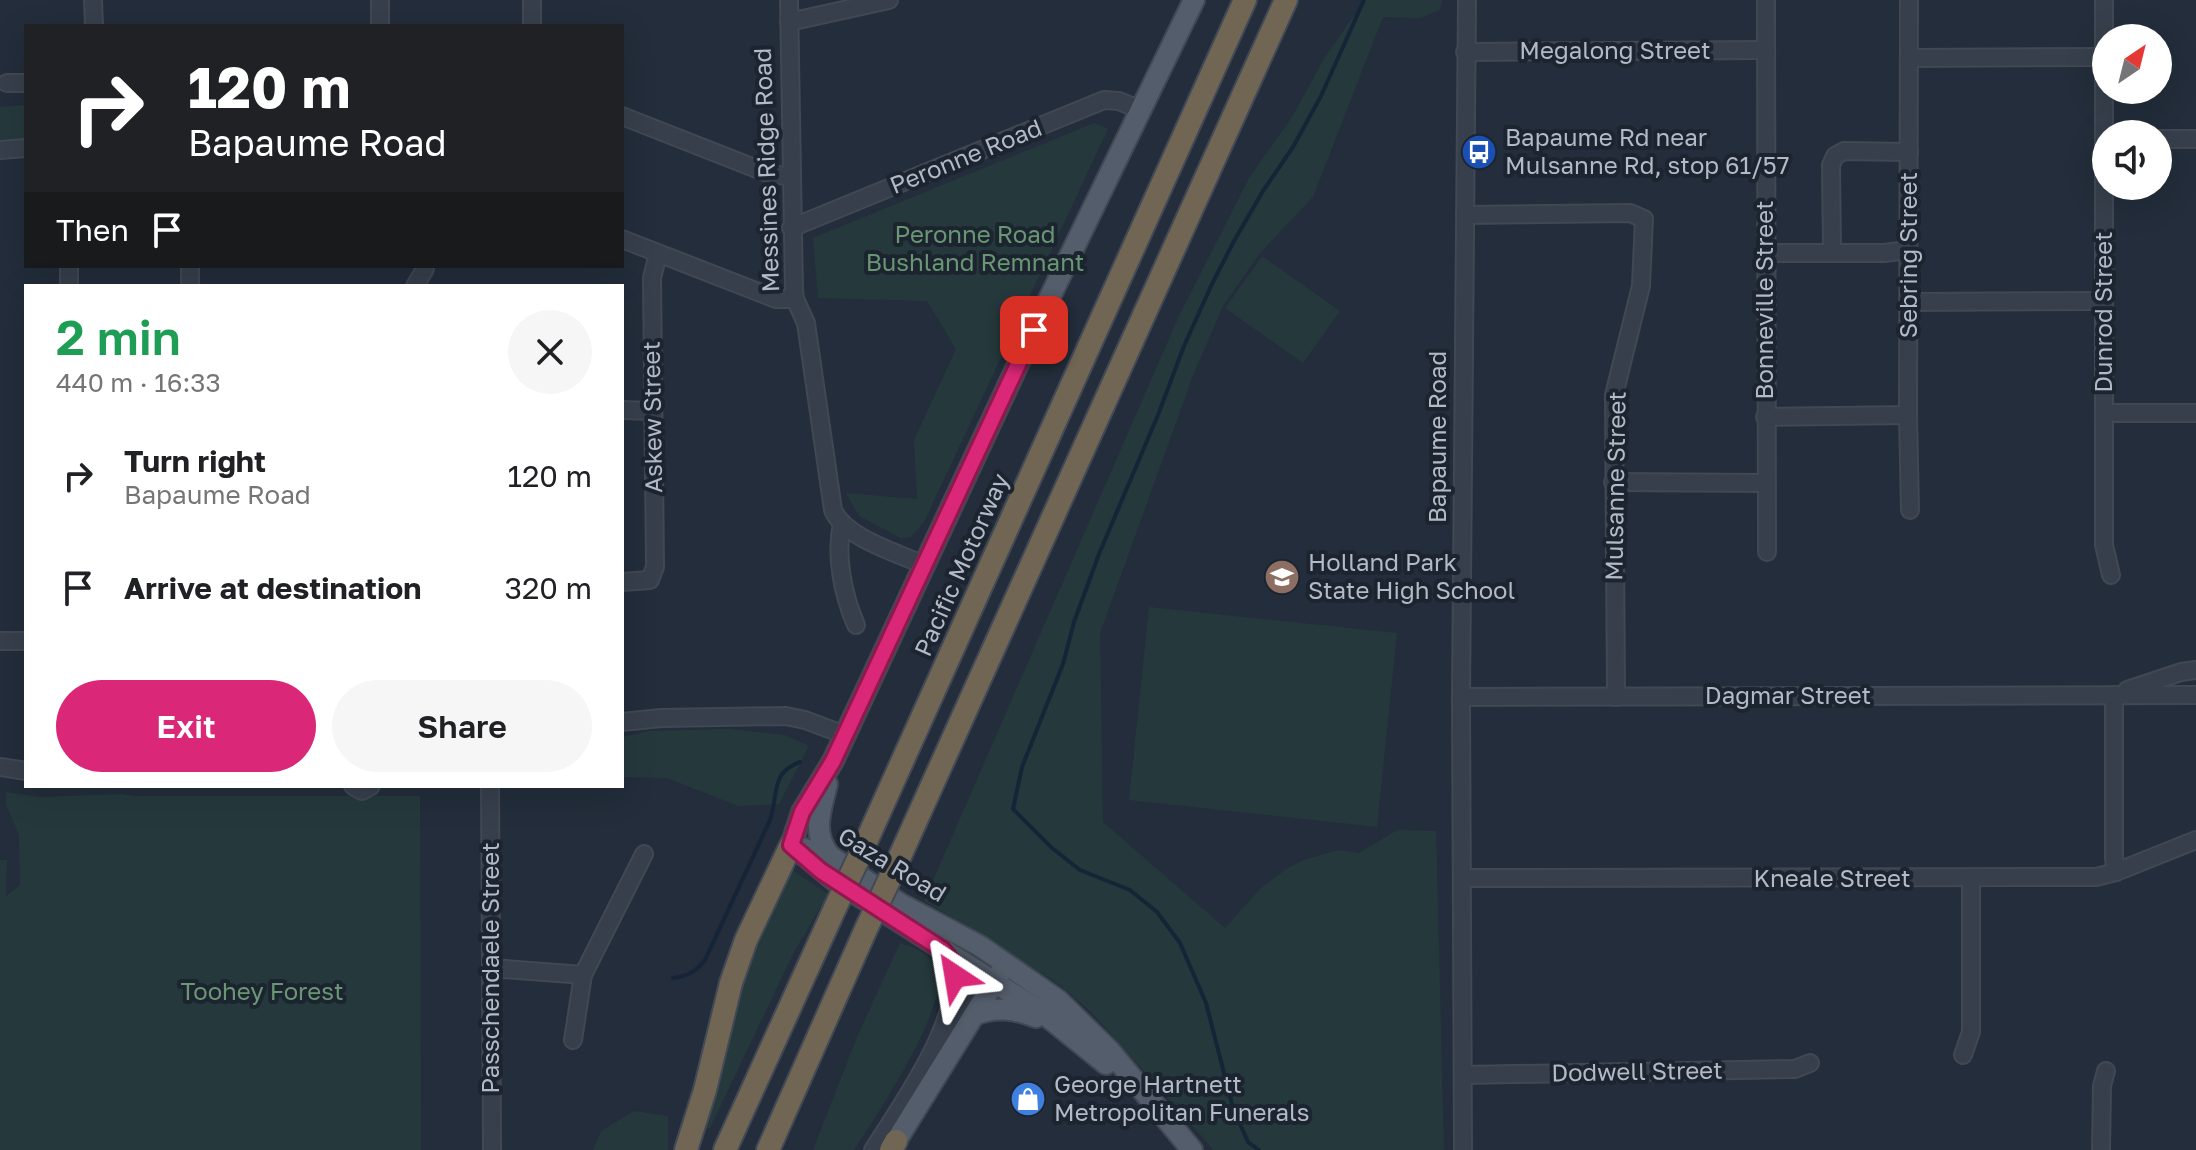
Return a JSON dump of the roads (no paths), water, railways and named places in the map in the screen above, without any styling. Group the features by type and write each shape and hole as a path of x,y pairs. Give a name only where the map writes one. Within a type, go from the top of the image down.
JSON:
{"highway":[{"name":"Pacific Motorway","path":"725,1150 1245,0"},
{"path":"768,1150 1286,0"},
{"path":"686,1150 705,1090 731,983 746,940 791,845"}],"main road":[{"path":"791,845 802,812 833,761 1084,226 1194,0"},
{"path":"830,856 821,842 818,825 833,761"},
{"name":"Gaza Road","path":"791,845 830,856 899,903 1003,961 1040,987 1081,1020 1109,1050 1192,1150"},
{"name":"Gaza Road","path":"791,845 821,871 1059,1024 1162,1115"},
{"path":"893,1147 974,1015 990,980 1003,961"},
{"path":"974,1015 990,1010 1014,1010 1059,1024"}],"street":[{"path":"93,0 94,24"},
{"path":"380,0 380,24"},
{"path":"532,0 532,24"},
{"name":"Messines Ridge Road","path":"789,0 791,228 795,299 806,323 831,500 834,513 842,523 839,542 846,599 856,625"},
{"path":"789,22 889,0"},
{"name":"Bonneville Street","path":"1766,0 1767,552"},
{"name":"Sebring Street","path":"1909,0 1910,510"},
{"name":"Dunrod Street","path":"2104,0 2104,24"},
{"name":"Bapaume Road","path":"1463,1150 1464,4"},
{"name":"Megalong Street","path":"1465,52 1766,50"},
{"path":"1909,58 2092,57"},
{"path":"7,83 24,83"},
{"name":"Peronne Road","path":"791,228 1104,100 1119,101 1141,110"},
{"path":"624,117 767,173 791,177"},
{"path":"2172,139 2196,139"},
{"path":"0,150 24,148"},
{"path":"1832,253 1833,158 1844,151 1909,152"},
{"name":"Dunrod Street","path":"2104,200 2104,545 2111,575"},
{"name":"Mulsanne Street","path":"1465,215 1630,213 1644,219 1641,286 1614,390 1616,697"},
{"path":"624,240 776,299 795,299"},
{"path":"1766,253 1908,250"},
{"name":"Askew Street","path":"624,582 650,580 655,567 652,278 658,254"},
{"path":"416,284 425,269"},
{"path":"1909,302 2103,301"},
{"path":"624,410 652,411"},
{"path":"2104,413 2196,413"},
{"path":"1765,417 1908,415"},
{"path":"1613,482 1766,483"},
{"path":"842,523 862,537 924,565"},
{"path":"0,641 24,641"},
{"name":"Dagmar Street","path":"2114,695 2196,670"},
{"path":"2114,695 2116,872"},
{"name":"Dagmar Street","path":"1461,697 2196,695"},
{"path":"624,722 661,718 786,716 845,735"},
{"path":"0,767 24,771"},
{"name":"Passchendaele Street","path":"490,788 492,1150"},
{"name":"Kneale Street","path":"1462,878 2096,877 2196,840"},
{"path":"573,1040 583,975 644,854"},
{"path":"1963,1055 1971,1032 1971,878"},
{"path":"924,1068 941,1032 955,979 953,963 940,947"},
{"path":"492,968 583,975"},
{"path":"873,1150 924,1068 990,980"},
{"name":"Dodwell Street","path":"1463,1075 1795,1069 1810,1063"},
{"path":"2101,1150 2102,1081 2106,1071"}],"waterway":[{"path":"1259,1150 1248,1142 1233,1108 1206,1003 1180,943 1157,912 1130,890 1080,870 1052,848 1013,809 1022,767 1063,664 1074,622 1099,554 1184,346 1234,241 1321,96 1364,0"},
{"path":"673,978 691,973 705,960 770,820 780,778 800,762"}],"place":[{"name":"Bapaume Rd near Mulsanne Rd, stop 61/57","path":"1479,152"},
{"name":"Holland Park State High School","path":"1282,577"},
{"name":"George Hartnett Metropolitan Funerals","path":"1028,1099"}],"park label":[{"name":"Peronne Road Bushland Remnant","path":"975,249"},
{"name":"Toohey Forest","path":"262,992"}]}
